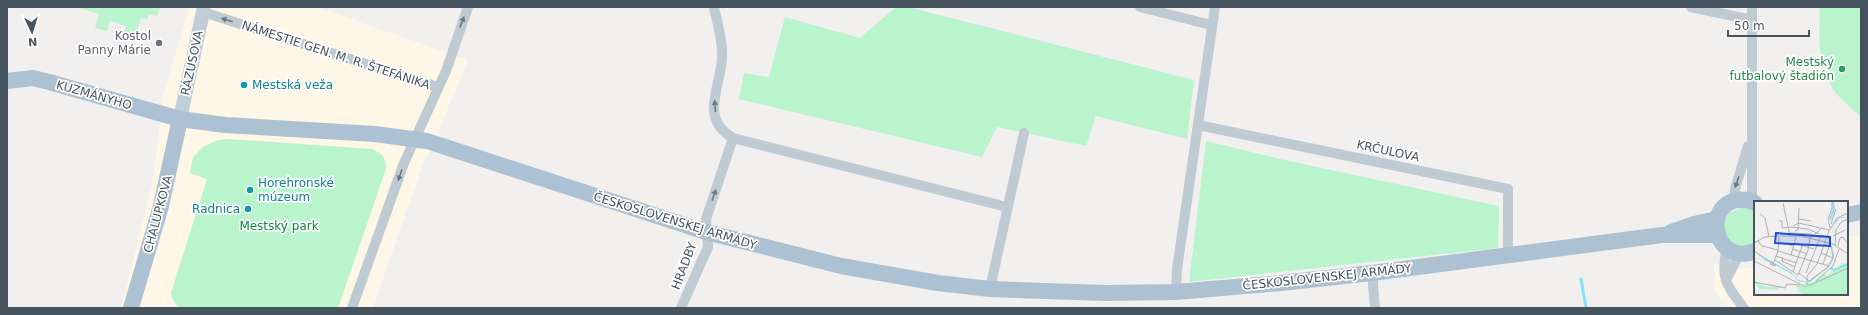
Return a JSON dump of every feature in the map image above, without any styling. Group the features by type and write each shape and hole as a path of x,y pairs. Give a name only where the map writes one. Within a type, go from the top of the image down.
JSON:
{"main road":[{"name":"RÁZUSOVA","path":"180,119 204,10"},
{"name":"KUZMÁNYHO","path":"7,81 33,78 180,119"},
{"path":"180,119 225,125 375,134 414,138"},
{"name":"CHALUPKOVA","path":"131,308 161,206 180,119"},
{"name":"ČESKOSLOVENSKEJ ARMÁDY","path":"414,138 436,143 706,232 841,266 938,283 990,289 1098,293 1176,292 1281,283 1508,256 1662,235 1718,235"},
{"path":"1741,251 1718,235 1717,219 1722,209 1734,201 1753,202"},
{"path":"1848,209 1861,210"},
{"path":"1848,215 1861,210"},
{"name":"ČESKOSLOVENSKEJ ARMÁDY","path":"1662,235 1694,224 1717,219"}],"street":[{"path":"438,87 446,70 456,37 468,7"},
{"path":"714,7 722,52 722,66 714,96 716,118 722,131 733,138 1007,207"},
{"path":"1140,7 1211,25"},
{"path":"1176,292 1177,269 1211,25 1215,7"},
{"path":"1690,7 1752,20"},
{"path":"1752,7 1751,136 1753,202"},
{"name":"NÁMESTIE GEN. M. R. ŠTEFÁNIKA","path":"204,10 438,87 414,138 352,308"},
{"name":"KRČULOVA","path":"1198,125 1508,189 1508,256"},
{"path":"990,289 1024,133"},
{"path":"1734,201 1735,189 1751,136"},
{"name":"HRADBY","path":"681,308 708,247 706,219 733,138"},
{"path":"1741,251 1724,269 1727,287 1744,308"},
{"path":"1372,272 1375,308"}],"shaded area":[{"path":"189,7 317,7 468,60 429,154 426,156 373,308 121,308 152,184 160,125 161,104"},
{"path":"1861,235 1861,308 1730,308 1718,296 1715,290 1714,263 1737,269 1754,267 1754,295 1848,295 1848,237"}],"green space":[{"path":"77,7 160,7 157,16 149,14 147,20 141,18 136,35 123,36 126,26 110,21 107,31 95,28 99,14"},
{"path":"896,7 908,7 1194,80 1187,139 1096,116 1086,146 997,127 982,157 739,99 744,73 769,77 785,17 860,38"},
{"name":"Mestský futbalový štadión","path":"1820,7 1861,7 1861,117 1836,93 1825,73 1820,52"},
{"name":"Mestský park","path":"227,139 372,149 379,152 385,159 386,169 338,308 178,308 172,298 171,293 207,179 190,173 193,157 203,147 218,140"},
{"path":"1206,141 1280,159 1499,206 1498,248 1189,282"},
{"path":"1740,208 1745,208 1754,212 1754,243 1743,248 1727,240 1723,224 1729,213"}],"waterway":[{"path":"1581,279 1586,308"}],"place":[{"name":"Kostol Panny Márie","path":"159,43"},
{"name":"Mestský futbalový štadión","path":"1842,69"},
{"name":"Mestská veža","path":"244,85"},
{"name":"Horehronské múzeum","path":"250,190"},
{"name":"Radnica","path":"248,209"}]}
